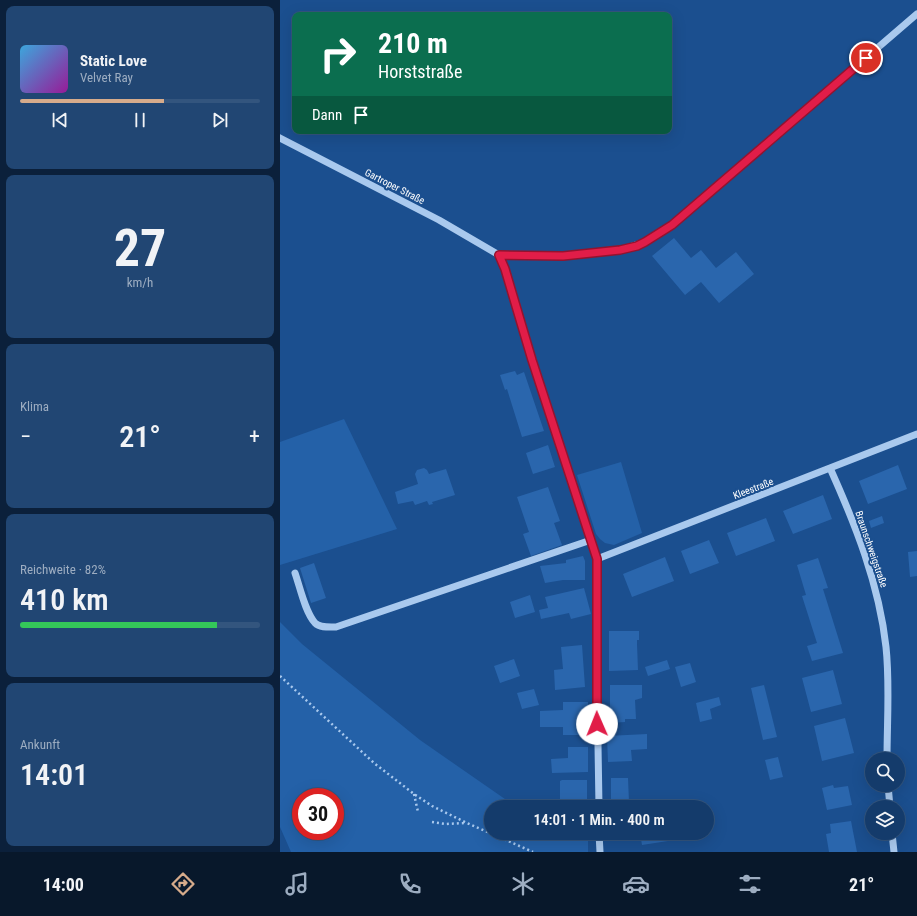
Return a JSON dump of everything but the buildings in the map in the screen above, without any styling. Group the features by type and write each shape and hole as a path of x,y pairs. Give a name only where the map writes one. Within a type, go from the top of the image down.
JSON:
{"street":[{"path":"599,800 597,559 534,368 505,269 499,255 563,256 598,253 637,246 655,237 672,225 917,14"},
{"name":"Gartroper Straße","path":"280,138 439,220 499,255"},
{"name":"Kleestraße","path":"597,559 917,434"},
{"name":"Braunschweigstraße","path":"830,468 872,574 878,601 886,647 887,752"},
{"path":"295,573 308,613 315,623 324,627 336,627 591,540"},
{"path":"600,840 600,852"},
{"path":"893,840 894,852"}],"path":[{"path":"280,676 374,763 414,794 432,806 533,852"},
{"path":"414,794 418,812"},
{"path":"432,822 445,824 467,823"}],"shaded area":[{"path":"344,419 397,529 280,565 280,442"},
{"path":"621,462 642,533 614,545 605,543 596,534 577,475"},
{"path":"280,622 302,644 420,740 506,800 484,800 484,840 588,840 588,852 291,852 280,827"}],"route":[{"path":"597,724 597,559 532,360 505,269 499,255 563,256 598,253 637,246 655,237 672,225 866,58"}]}
